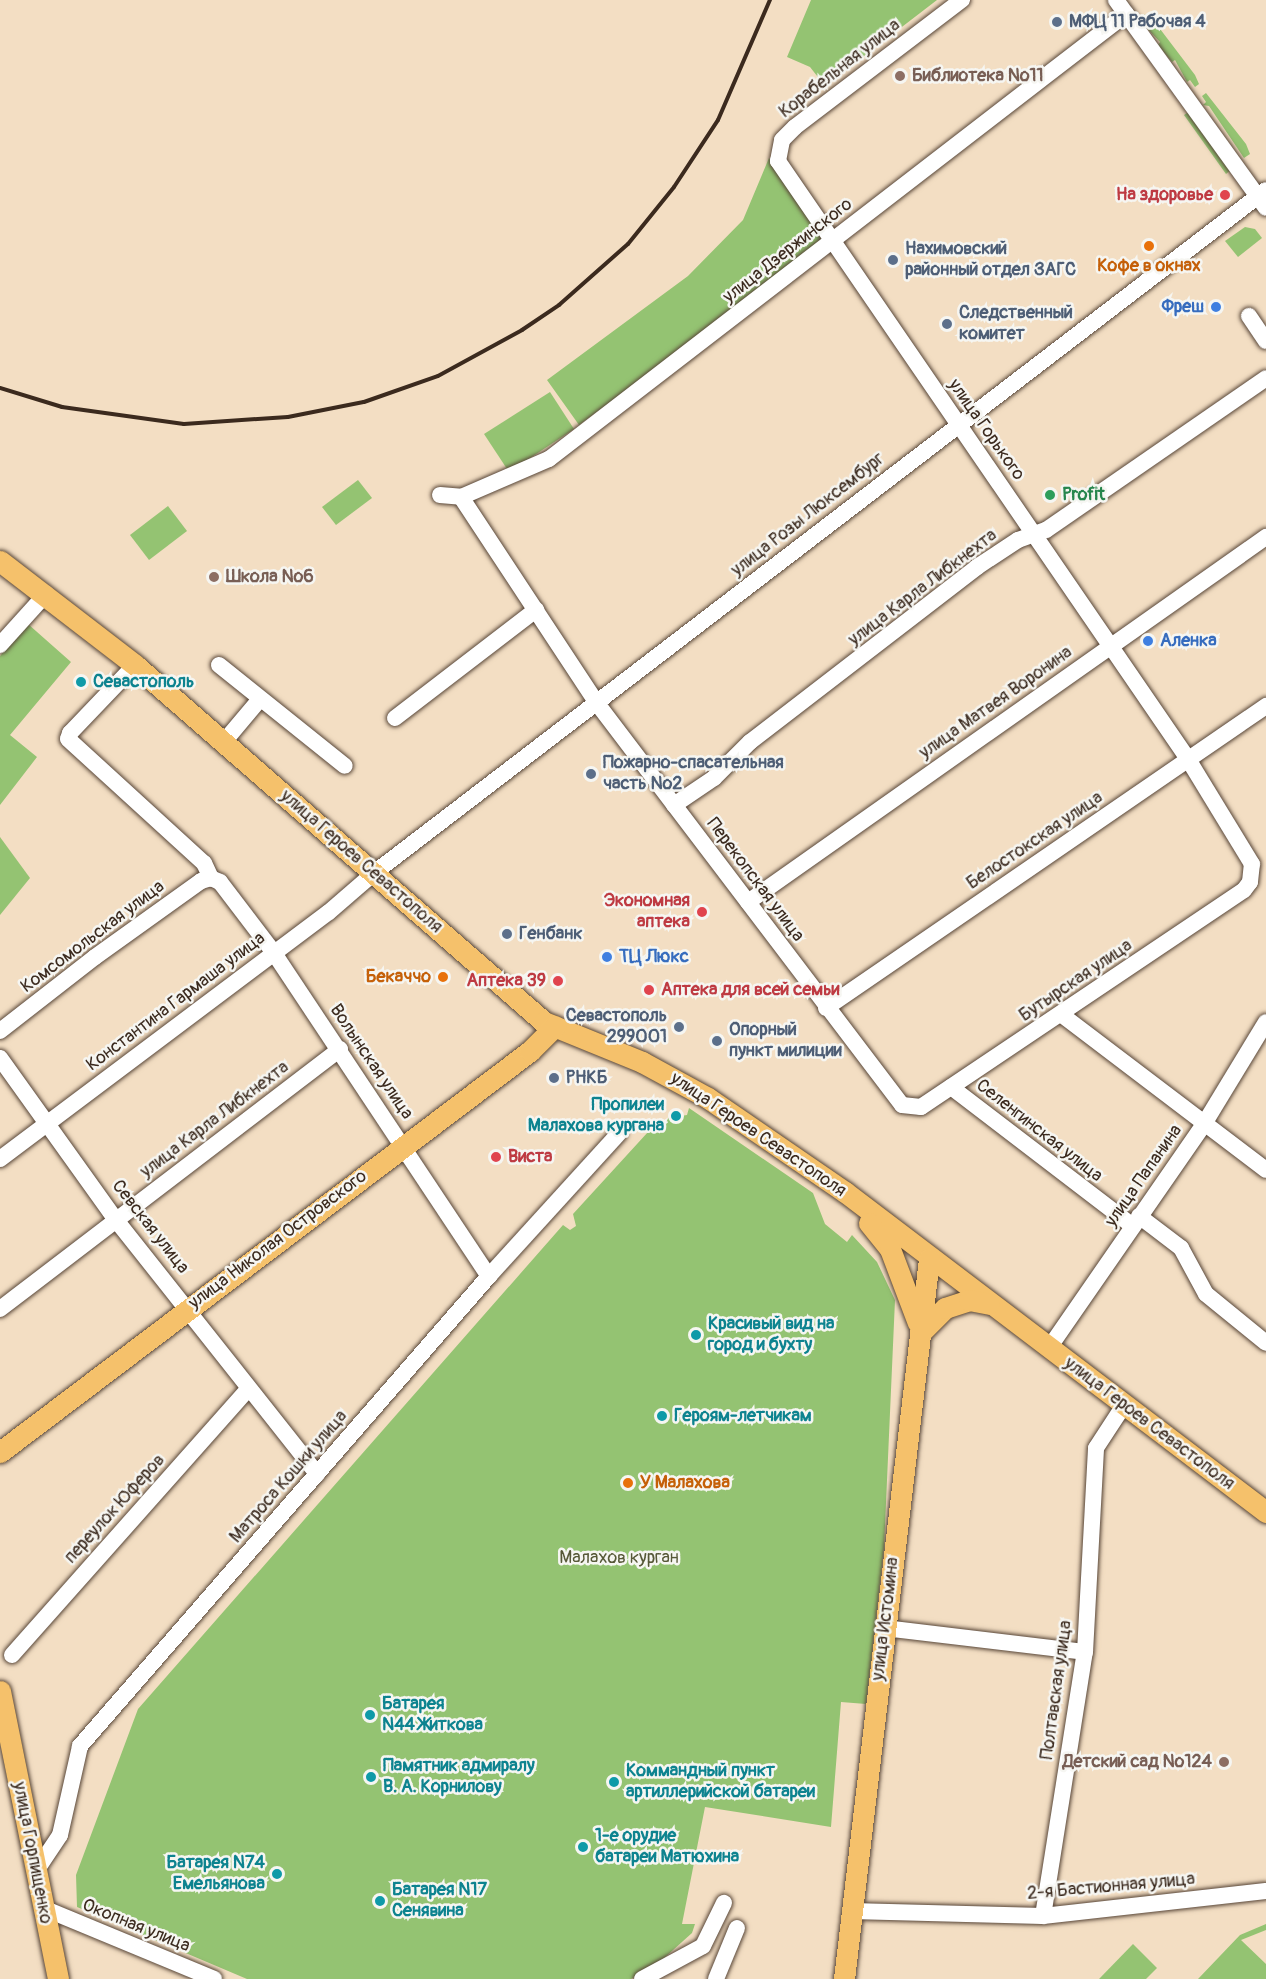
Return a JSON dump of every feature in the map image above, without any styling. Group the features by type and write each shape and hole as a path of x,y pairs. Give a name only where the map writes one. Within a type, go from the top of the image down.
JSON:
{"main road":[{"name":"улица Героев Севастополя","path":"0,561 46,594 135,665 544,1022 676,1078 845,1192 929,1259 1266,1512"},
{"name":"улица Николая Островского","path":"0,1452 530,1051 555,1026"},
{"path":"845,1192 890,1249 921,1332 945,1308 969,1300 989,1304"},
{"name":"улица Истомина","path":"845,1963 929,1259"},
{"name":"улица Горпищенко","path":"0,1691 58,1979"}],"street":[{"name":"Корабельная улица","path":"777,153 782,140 795,127 962,0"},
{"path":"1116,0 1263,198"},
{"name":"улица Дзержинского","path":"461,497 549,459 1126,14"},
{"name":"улица Горького","path":"777,153 780,166 834,240 1188,759 1252,864 1250,882"},
{"name":"улица Розы Люксембург","path":"374,873 958,424 1263,198"},
{"path":"1249,316 1266,341"},
{"name":"улица Карла Либкнехта","path":"674,805 714,778 750,742 977,567 1035,534 1266,378"},
{"path":"440,495 461,497"},
{"name":"Перекопская улица","path":"461,497 596,702 826,1008 898,1100 908,1107 921,1107"},
{"name":"улица Матвея Воронина","path":"748,902 1266,537"},
{"path":"0,645 46,594"},
{"path":"395,718 536,610"},
{"name":"Волынская улица","path":"135,665 70,733 68,739 204,863 211,878 220,882 274,953 340,1049 404,1146 408,1159 489,1276"},
{"path":"219,665 345,766"},
{"path":"223,743 260,699"},
{"name":"Белостокская улица","path":"826,1008 1266,706"},
{"name":"Константина Гармаша улица","path":"0,1160 329,912 374,873"},
{"name":"Комсомольская улица","path":"0,1032 95,957 201,881 211,878"},
{"name":"Бутырская улица","path":"921,1107 1062,1015 1244,890 1250,882"},
{"path":"1062,1015 1266,1170"},
{"name":"улица Папанина","path":"1049,1348 1204,1124 1266,1022"},
{"name":"улица Карла Либкнехта","path":"0,1309 340,1049"},
{"name":"Севская улица","path":"0,1058 116,1220 189,1308 248,1389 317,1474"},
{"name":"Селенгинская улица","path":"951,1087 1136,1221 1181,1248 1206,1294 1266,1343"},
{"name":"Матроса Кошки улица","path":"36,1871 60,1835 80,1746 489,1276 619,1133"},
{"name":"переулок Юферов","path":"12,1655 248,1389"},
{"name":"Полтавская улица","path":"1043,1916 1085,1652 1096,1448 1124,1406"},
{"path":"885,1628 1085,1652"},
{"name":"2-я Бастионная улица","path":"850,1911 1043,1916 1266,1891"},
{"path":"642,1979 703,1946 724,1903"},
{"name":"Окопная улица","path":"43,1908 213,1979"},
{"path":"716,1979 737,1928"}],"green space":[{"path":"811,0 937,0 825,86 810,67 787,57"},
{"path":"1144,14 1148,20 1151,17 1195,75 1199,84 1195,87 1190,80 1187,82 1175,60 1172,62 1158,45 1160,42 1143,24"},
{"path":"1206,93 1246,144 1250,154 1244,158 1209,106 1203,105 1206,102 1202,96"},
{"path":"1190,111 1232,169 1226,174 1184,115"},
{"path":"769,158 830,240 579,425 547,380 688,276 743,220"},
{"path":"1245,227 1255,229 1262,238 1238,257 1225,241"},
{"path":"550,392 574,429 509,472 484,434"},
{"path":"358,480 372,498 336,525 322,507"},
{"path":"168,506 187,531 149,560 130,535"},
{"path":"28,624 71,662 10,735 37,757 0,805 0,656"},
{"path":"0,837 30,878 0,915"},
{"name":"Малахов курган","path":"689,1108 813,1193 825,1224 847,1242 852,1235 877,1262 895,1300 884,1548 866,1704 841,1702 831,1827 705,1807 682,1924 695,1924 692,1933 653,1968 631,1979 247,1979 77,1907 76,1875 138,1709 563,1225 570,1230 576,1226 573,1214 648,1132 666,1124 668,1118 687,1115"},
{"path":"1266,1924 1266,1930 1241,1940 1266,1964 1266,1979 1198,1979 1240,1935"},
{"path":"1133,1944 1157,1968 1146,1979 1099,1979"}],"railway":[{"path":"0,388 62,407 184,424 288,417 364,402 438,376 522,330 559,305 628,244 674,187 718,120 770,0"}],"place":[{"name":"МФЦ 11 Рабочая 4","path":"1057,22"},
{"name":"Библиотека №11","path":"900,76"},
{"name":"На здоровье","path":"1225,195"},
{"name":"Кофе в окнах","path":"1149,246"},
{"name":"Нахимовский районный отдел ЗАГС","path":"893,260"},
{"name":"Фреш","path":"1216,307"},
{"name":"Следственный комитет","path":"947,324"},
{"name":"Profit","path":"1050,495"},
{"name":"Школа №6","path":"214,577"},
{"name":"Аленка","path":"1148,641"},
{"name":"Севастополь","path":"81,682"},
{"name":"Пожарно-спасательная часть №2","path":"591,774"},
{"name":"Экономная аптека","path":"702,912"},
{"name":"Генбанк","path":"507,934"},
{"name":"ТЦ Люкс","path":"607,957"},
{"name":"Бекаччо","path":"443,977"},
{"name":"Аптека 39","path":"558,981"},
{"name":"Аптека для всей семьи","path":"649,990"},
{"name":"Севастополь 299001","path":"679,1027"},
{"name":"Опорный пункт милиции","path":"717,1041"},
{"name":"РНКБ","path":"554,1078"},
{"name":"Пропилеи Малахова кургана","path":"676,1116"},
{"name":"Виста","path":"496,1157"},
{"name":"Красивый вид на город и бухту","path":"696,1335"},
{"name":"Героям-летчикам","path":"662,1416"},
{"name":"У Малахова","path":"628,1483"},
{"name":"Батарея N44 Житкова","path":"370,1715"},
{"name":"Детский сад №124","path":"1224,1762"},
{"name":"Памятник адмиралу В. А. Корнилову","path":"371,1777"},
{"name":"Коммандный пункт артиллерийской батареи","path":"614,1782"},
{"name":"1-е орудие батареи Матюхина","path":"583,1847"},
{"name":"Батарея N74 Емельянова","path":"277,1874"},
{"name":"Батарея N17 Сенявина","path":"380,1901"}]}
